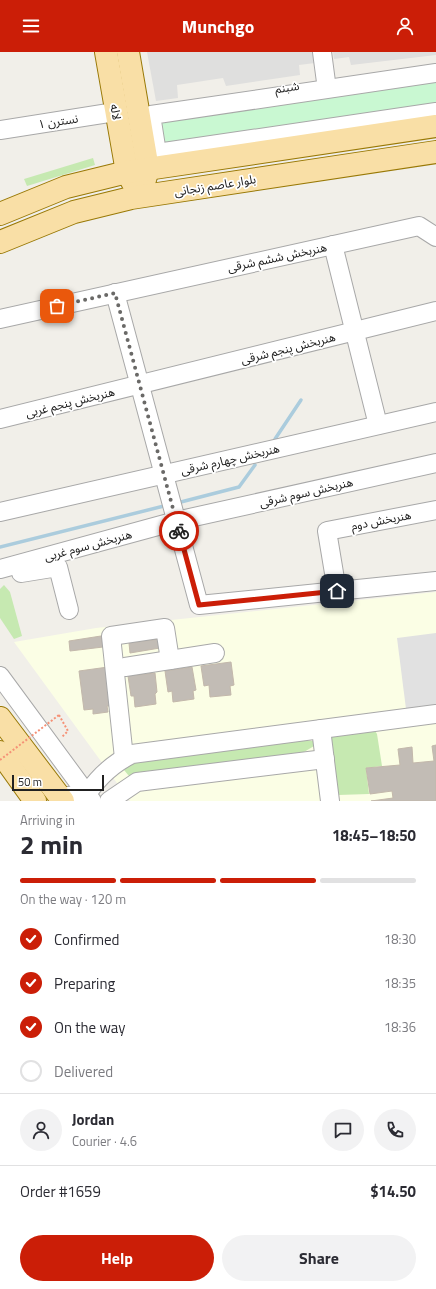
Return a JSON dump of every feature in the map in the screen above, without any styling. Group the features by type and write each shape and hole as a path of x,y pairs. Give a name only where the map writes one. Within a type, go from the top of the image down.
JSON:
{"main road":[{"name":"لاله","path":"106,52 115,112 137,170"},
{"name":"لاله","path":"128,52 138,110 137,170"},
{"path":"0,214 66,188 137,170 436,126"},
{"name":"بلوار عاصم زنجانی","path":"0,242 74,212 141,196 436,152"},
{"path":"137,170 141,196"},
{"path":"0,718 61,799"},
{"path":"0,752 30,799"}],"street":[{"path":"322,52 326,82"},
{"name":"شبنم","path":"138,110 436,65"},
{"path":"436,73 151,115 157,153 436,112"},
{"name":"نسترن ۱","path":"0,130 115,112"},
{"name":"هنربخش ششم شرقی","path":"0,319 419,226 436,237"},
{"path":"332,245 378,425"},
{"path":"115,293 199,605 436,581"},
{"name":"هنربخش پنجم شرقی","path":"140,384 436,311"},
{"name":"هنربخش پنجم غربی","path":"0,419 140,384"},
{"name":"هنربخش چهارم شرقی","path":"0,512 436,412"},
{"name":"هنربخش سوم شرقی","path":"176,521 436,463"},
{"name":"هنربخش دوم","path":"337,591 327,531 436,510"},
{"name":"هنربخش سوم غربی","path":"0,569 176,521"},
{"path":"0,581 15,574 58,567 70,610"},
{"path":"124,758 111,636 165,628 170,660"},
{"path":"125,667 215,653"},
{"path":"0,676 90,798"},
{"path":"90,798 97,780 107,770 132,754 436,714"},
{"path":"321,729 330,801"},
{"path":"109,801 137,782 325,759"},
{"path":"61,799 90,798"}],"path":[{"path":"0,760 59,715 68,732"}],"shaded area":[{"path":"147,52 314,52 315,63 299,65 300,75 226,86 223,78 177,85 178,98 156,101"},
{"path":"333,52 436,52 436,55 351,65 349,57 334,59"},
{"path":"436,592 436,801 130,801 14,642 96,628"},
{"path":"436,633 436,706 406,709 397,638"}],"green space":[{"path":"436,76 436,106 161,146 157,118"},
{"path":"93,158 95,165 27,186 24,179"},
{"path":"4,585 10,592 22,636 14,639 0,618 0,589"},
{"path":"375,731 377,734 382,766 366,768 369,794 338,795 331,736"},
{"path":"298,740 313,741 314,746 304,752 129,776 124,770 129,764"}],"building":[{"path":"101,636 103,647 70,651 69,641"},
{"path":"159,639 160,648 130,653 129,643"},
{"path":"231,662 234,685 230,686 231,695 210,697 209,685 204,686 201,666"},
{"path":"108,667 113,706 107,706 108,712 93,714 93,709 84,710 79,671"},
{"path":"192,667 196,690 193,691 194,699 173,702 172,691 168,692 165,671"},
{"path":"155,673 157,692 155,694 156,704 135,707 134,696 131,696 128,676"},
{"path":"436,745 436,801 371,801 393,798 392,791 370,794 366,768 400,765 398,749 412,747 413,763 434,761 432,746"}],"waterway":[{"path":"275,439 301,400"},
{"path":"177,503 239,487 255,465"},
{"path":"0,547 168,505"}],"way so far":[{"path":"57,306 115,293 179,531"}],"route":[{"path":"179,531 199,605 337,591"}]}
